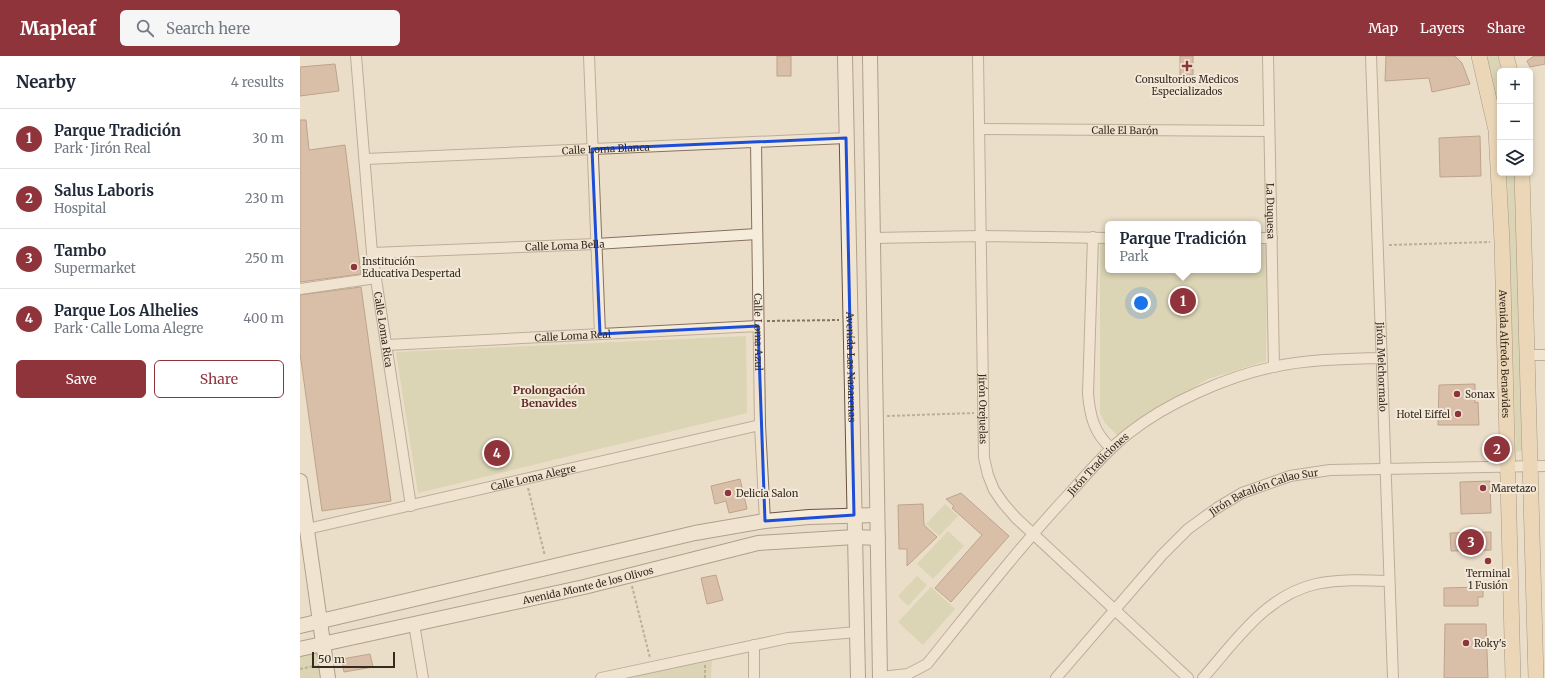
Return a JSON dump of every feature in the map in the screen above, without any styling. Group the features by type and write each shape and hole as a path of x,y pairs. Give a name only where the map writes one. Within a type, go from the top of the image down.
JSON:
{"main road":[{"name":"Avenida Alfredo Benavides","path":"1479,56 1496,130 1502,242 1509,467 1513,678"},
{"name":"Avenida Alfredo Benavides","path":"1522,176 1527,355 1538,466 1536,678"}],"street":[{"name":"Calle Loma Rica","path":"356,56 372,253 411,506"},
{"path":"589,56 600,334"},
{"name":"Avenida Las Nazarenas","path":"845,56 858,678"},
{"path":"870,56 880,677"},
{"name":"Jirón Orejuelas","path":"978,56 982,236 983,452 988,476 1002,504 1032,534 1188,678"},
{"name":"La Duquesa","path":"1268,56 1274,367"},
{"name":"Jirón Melchormalo","path":"1371,56 1393,678"},
{"name":"Calle El Barón","path":"980,129 1270,131"},
{"name":"Calle Loma Blanca","path":"365,159 846,138"},
{"name":"Calle Loma Azul","path":"756,142 760,425 765,521"},
{"name":"Calle Loma Bella","path":"372,253 596,244 757,234"},
{"path":"873,238 982,236 1105,238"},
{"path":"1093,237 1088,394 1090,413 1095,428 1102,440 1111,448"},
{"path":"1261,238 1272,238"},
{"path":"300,289 376,278"},
{"name":"Calle Loma Real","path":"387,345 600,334 758,323"},
{"path":"1527,355 1545,355"},
{"name":"Jirón Tradiciones","path":"880,677 908,674 927,664 1032,534 1111,448 1130,432 1174,405 1231,380 1274,367 1339,359 1381,358"},
{"name":"Calle Loma Alegre","path":"307,529 526,480 760,425"},
{"name":"Jirón Batallón Callao Sur","path":"1056,678 1162,555 1188,529 1217,508 1242,493 1267,483 1311,472 1330,470 1538,466"},
{"path":"300,481 328,678"},
{"path":"300,626 548,569 696,533 765,521 854,515 878,516"},
{"name":"Avenida Monte de los Olivos","path":"300,649 629,576 758,543 855,537 878,538"},
{"path":"1203,678 1264,611 1296,590 1315,584 1344,580 1389,581"},
{"path":"414,624 423,678"},
{"path":"601,678 788,638 857,632"},
{"path":"754,645 754,678"}],"path":[{"path":"1377,245 1502,242"},
{"path":"758,323 850,320"},
{"path":"876,417 983,413"},
{"path":"526,480 548,569"},
{"path":"629,576 652,667"},
{"path":"705,660 705,678"}],"highlighted area":[{"path":"846,138 854,515 765,521 758,326 600,334 592,149"}],"green space":[{"path":"1487,56 1498,56 1500,68 1497,68 1497,102"},
{"path":"1507,176 1517,176 1524,450 1516,452"},
{"path":"1100,241 1105,241 1105,273 1261,273 1261,242 1267,242 1266,361 1208,379 1159,407 1119,437 1105,423 1100,413"},
{"path":"746,336 747,413 418,493 396,352"},
{"path":"945,504 958,516 939,536 926,524"},
{"path":"948,531 964,546 933,579 917,564"},
{"path":"917,576 927,585 908,606 898,596"},
{"path":"931,587 955,609 923,645 898,622"},
{"path":"321,651 324,678 300,678 300,656"},
{"path":"712,659 711,678 622,678"}],"building":[{"path":"777,56 791,56 791,76 777,76"},
{"name":"Consultorios Medicos Especializados","path":"1180,56 1193,56 1193,75 1180,75"},
{"path":"1386,56 1455,56 1462,63 1470,84 1432,92 1429,78 1385,81"},
{"path":"1534,56 1545,56 1545,64 1530,67 1527,61"},
{"path":"335,64 339,91 300,96 300,67"},
{"path":"300,120 306,120 309,150 345,145 361,274 300,282"},
{"path":"1480,136 1481,176 1440,177 1439,138"},
{"path":"361,287 391,501 322,511 300,353 300,295"},
{"path":"1475,384 1475,403 1478,402 1479,425 1438,425 1439,385"},
{"name":"Delicia Salon","path":"740,479 747,509 729,513 726,501 715,504 711,486"},
{"path":"1490,481 1491,513 1461,514 1460,482"},
{"path":"961,493 1009,536 951,602 935,588 982,535 952,508 954,506 946,499"},
{"path":"923,504 924,525 937,537 907,566 907,549 899,549 898,505"},
{"path":"1491,532 1491,550 1451,551 1450,533"},
{"path":"716,575 723,600 707,604 701,578"},
{"path":"1483,587 1483,597 1478,597 1478,606 1444,606 1444,588"},
{"name":"Roky's","path":"1445,624 1486,624 1488,678 1444,678"},
{"path":"370,654 373,667 344,672 342,659"}],"place":[{"name":"Consultorios Medicos Especializados","path":"1187,66"},
{"name":"Institución Educativa Despertad","path":"354,267"},
{"name":"Parque Tradición","path":"1183,301"},
{"name":"Sonax","path":"1457,394"},
{"name":"Hotel Eiffel","path":"1458,414"},
{"name":"Salus Laboris","path":"1497,449"},
{"name":"Parque Los Alhelies","path":"497,453"},
{"name":"Maretazo","path":"1483,488"},
{"name":"Delicia Salon","path":"728,493"},
{"name":"Tambo","path":"1471,542"},
{"name":"Terminal 1 Fusión","path":"1488,561"},
{"name":"Roky's","path":"1466,643"}],"district":[{"name":"Prolongación Benavides","path":"549,396"}]}
